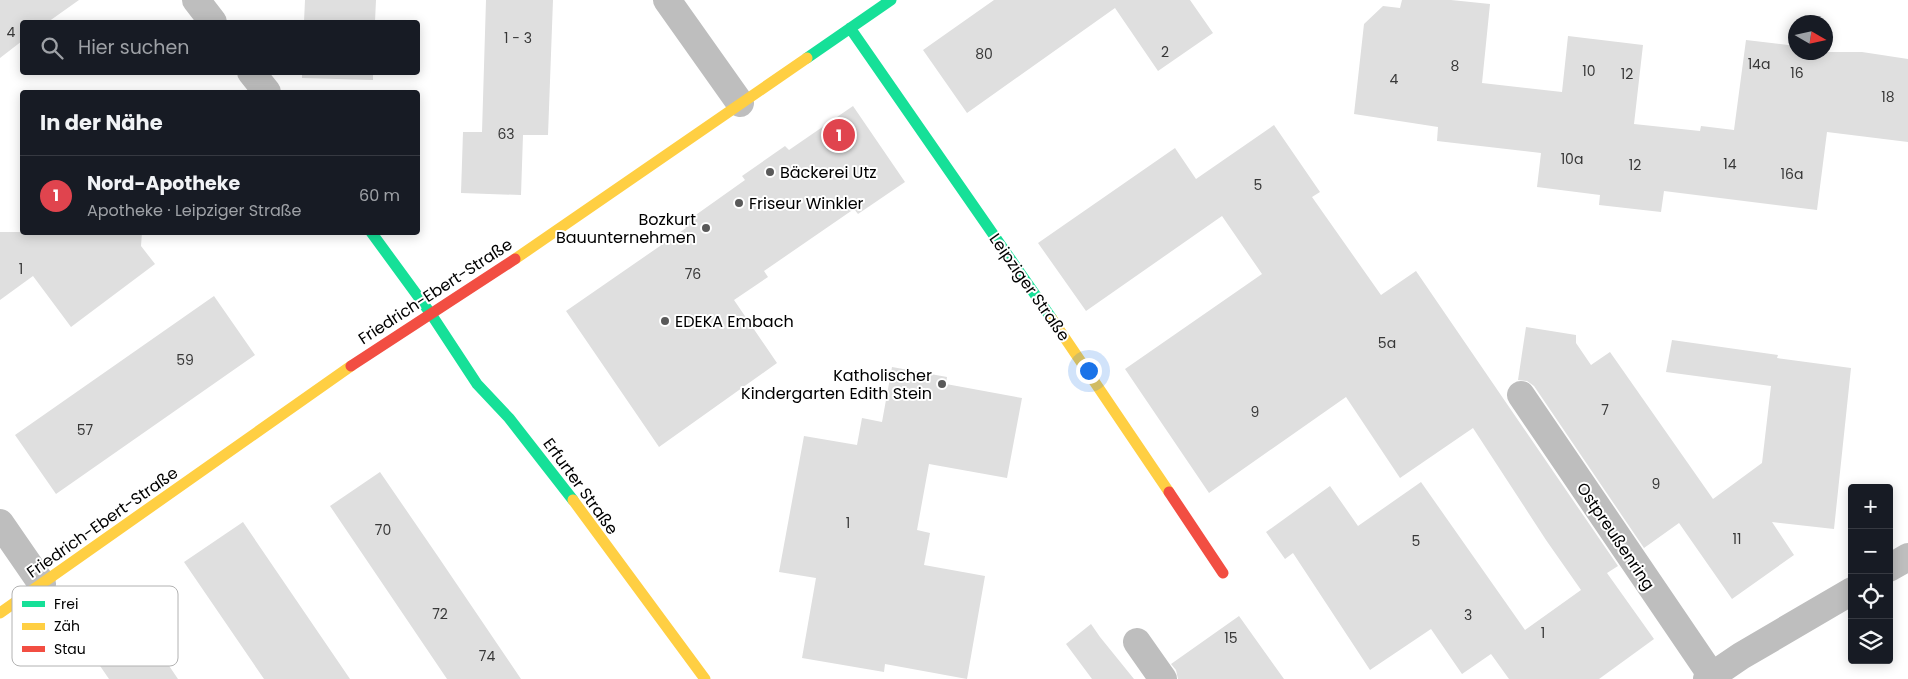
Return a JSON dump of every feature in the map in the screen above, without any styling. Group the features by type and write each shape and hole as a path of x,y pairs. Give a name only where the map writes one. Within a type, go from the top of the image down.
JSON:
{"street":[{"path":"196,0 211,20"},
{"path":"668,0 740,103"},
{"name":"Friedrich-Ebert-Straße","path":"39,586 353,365 493,274 891,0"},
{"name":"Leipziger Straße","path":"850,28 1091,375 1223,574"},
{"path":"254,75 266,90"},
{"name":"Erfurter Straße","path":"372,235 430,314 477,384 510,418 704,679"},
{"name":"Ostpreußenring","path":"1521,395 1709,677 1848,593"},
{"path":"0,523 42,584"},
{"path":"1893,566 1908,557"},
{"name":"Friedrich-Ebert-Straße","path":"0,613 12,605"},
{"path":"1137,642 1163,679"}],"building":[{"path":"0,0 79,0 51,20 20,20 20,43 0,58"},
{"path":"305,0 376,0 375,20 304,20"},
{"path":"486,0 553,0 548,135 523,135 521,195 461,193 463,132 482,132"},
{"path":"994,0 1190,0 1213,33 1158,71 1115,8 967,113 923,50"},
{"path":"1402,0 1451,0 1490,4 1482,83 1562,92 1568,36 1643,45 1634,124 1700,131 1701,126 1734,130 1746,40 1788,45 1788,60 1833,60 1833,52 1862,52 1908,59 1908,142 1827,132 1817,210 1664,191 1661,212 1599,205 1600,195 1537,187 1541,153 1437,141 1438,127 1354,114 1364,24 1383,6 1400,8"},
{"path":"302,75 373,75 373,80 302,78"},
{"path":"853,106 905,182 858,214 854,209 764,271 768,277 734,300 777,363 659,447 566,311 686,228 683,224 745,180 742,176 785,146 789,150"},
{"path":"1274,125 1320,192 1312,197 1381,295 1416,271 1618,566 1607,573 1654,639 1599,679 1509,679 1491,654 1462,674 1431,629 1370,670 1293,553 1285,559 1266,532 1330,486 1358,526 1421,482 1525,630 1581,590 1473,428 1400,478 1346,397 1209,493 1125,369 1262,274 1222,216 1086,311 1038,243 1175,148 1196,179"},
{"path":"0,232 20,232 20,235 142,235 141,246 155,264 71,327 33,276 0,300"},
{"path":"214,296 255,355 56,494 15,435"},
{"path":"1526,327 1576,335 1576,343 1591,365 1610,352 1713,499 1762,463 1771,386 1666,372 1672,340 1778,355 1777,358 1851,368 1834,529 1772,522 1794,555 1732,599 1679,523 1644,548 1534,386 1527,381 1518,380"},
{"path":"892,367 947,377 946,384 1022,398 1007,478 929,464 917,530 930,533 924,565 985,576 967,679 885,664 884,672 802,658 816,578 779,572 804,436 857,445 862,418 882,422"},
{"path":"380,472 521,679 447,679 330,506"},
{"path":"243,522 350,679 264,679 184,562"},
{"path":"1239,616 1284,679 1178,679 1176,670 1171,664"},
{"path":"1091,624 1134,679 1092,679 1066,644"},
{"path":"100,666 169,666 178,679 109,679"}],"traffic: fast":[{"path":"807,58 891,0"},
{"path":"850,28 1052,319"},
{"path":"373,235 431,314 477,384 509,418 573,500"}],"traffic: slow":[{"path":"515,259 807,58"},
{"path":"1052,319 1169,492"},
{"path":"38,586 351,366"},
{"path":"573,500 705,679"},
{"path":"0,613 12,605"}],"traffic: jam":[{"path":"351,366 515,259"},
{"path":"1169,492 1223,573"}],"place":[{"name":"Nord-Apotheke","path":"839,135"},
{"name":"Bäckerei Utz","path":"770,172"},
{"name":"Friseur Winkler","path":"739,203"},
{"name":"Bozkurt Bauunternehmen","path":"706,228"},
{"name":"EDEKA Embach","path":"665,321"},
{"name":"Katholischer Kindergarten Edith Stein","path":"942,384"}]}
